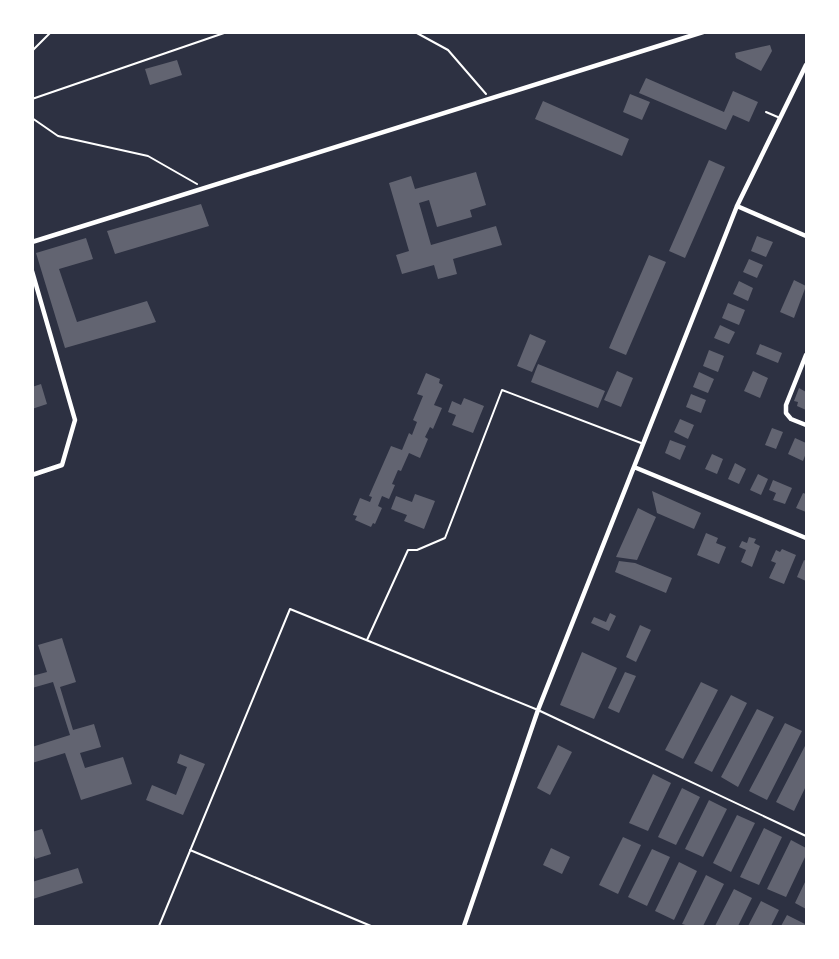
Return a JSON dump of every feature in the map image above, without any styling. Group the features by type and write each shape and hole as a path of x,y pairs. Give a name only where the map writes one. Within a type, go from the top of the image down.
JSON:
{"street":[{"path":"32,242 703,32"},
{"path":"464,926 538,710 737,206 806,65"},
{"path":"737,206 806,236"},
{"path":"32,270 75,420 62,464 32,475"},
{"path":"806,355 786,405 786,413 791,419 806,426"},
{"path":"634,467 806,538"}],"lane":[{"path":"766,112 780,118"},
{"path":"367,640 408,550 417,550 445,538 502,390 644,444"},
{"path":"159,926 290,609 538,710 806,836"},
{"path":"190,850 371,926"}],"path":[{"path":"32,51 51,32"},
{"path":"32,99 227,32"},
{"path":"415,32 448,50 486,94"},
{"path":"32,118 58,136 148,156 199,185"}],"building":[{"path":"770,45 772,51 761,71 736,58 735,53"},
{"path":"177,60 182,75 150,85 145,69"},
{"path":"646,78 724,112 733,91 758,102 749,122 733,115 726,130 639,93"},
{"path":"630,94 650,102 642,120 623,112"},
{"path":"543,101 629,139 622,156 535,119"},
{"path":"709,160 725,167 685,258 669,251"},
{"path":"476,172 486,205 470,210 472,217 437,227 429,200 419,203 431,245 496,226 502,245 453,259 457,274 438,279 434,265 402,274 396,255 409,251 389,183 411,176 415,189"},
{"path":"201,204 209,226 115,254 107,231"},
{"path":"757,236 773,242 766,257 751,251"},
{"path":"86,238 93,259 59,269 77,322 147,301 156,322 65,348 36,253"},
{"path":"649,255 666,262 626,355 609,348"},
{"path":"749,259 763,265 757,278 743,272"},
{"path":"794,280 806,286 794,318 780,312"},
{"path":"739,281 753,288 748,301 733,294"},
{"path":"728,303 745,310 739,325 722,318"},
{"path":"720,325 735,332 729,344 714,338"},
{"path":"530,334 546,341 532,372 517,366"},
{"path":"760,344 782,353 778,363 756,354"},
{"path":"709,350 724,356 718,372 703,366"},
{"path":"538,364 605,391 598,408 531,382"},
{"path":"617,371 633,378 621,407 604,400"},
{"path":"753,371 768,378 760,398 744,391"},
{"path":"699,372 714,379 708,393 693,387"},
{"path":"426,373 440,379 439,383 443,385 434,405 442,408 433,429 430,427 425,437 428,439 420,458 409,453 401,471 398,470 392,484 395,485 389,499 382,496 378,506 382,508 375,524 373,523 371,527 355,520 357,516 353,515 360,498 370,502 372,497 369,496 391,446 402,450 409,433 412,435 417,422 413,420 423,396 417,394"},
{"path":"41,384 47,404 32,409 32,387"},
{"path":"799,388 806,392 806,410 797,406 798,402 794,401"},
{"path":"691,394 706,400 701,413 686,407"},
{"path":"464,398 484,406 473,433 452,425 456,415 448,412 452,401 461,405"},
{"path":"680,419 694,425 688,439 674,432"},
{"path":"772,428 783,432 776,449 765,445"},
{"path":"795,438 806,443 806,453 803,461 788,454"},
{"path":"670,440 686,446 680,460 665,453"},
{"path":"712,454 723,459 717,474 705,469"},
{"path":"735,463 746,469 739,484 728,479"},
{"path":"758,474 768,479 761,495 750,490"},
{"path":"773,480 792,488 785,504 773,500 776,493 769,490"},
{"path":"652,491 701,513 694,529 657,513"},
{"path":"803,493 806,494 806,512 796,508"},
{"path":"415,494 435,501 424,529 404,521 407,515 391,509 396,496 412,502"},
{"path":"638,508 656,517 637,560 616,557"},
{"path":"706,533 718,538 716,543 726,547 719,564 697,555"},
{"path":"749,537 756,539 754,543 760,546 752,567 741,562 746,550 739,547 742,541 747,543"},
{"path":"782,549 796,555 784,584 769,578 776,563 771,561 776,550 780,552"},
{"path":"804,560 806,561 806,581 797,577"},
{"path":"619,561 635,563 672,578 666,593 615,572"},
{"path":"610,613 616,616 609,631 591,623 594,617 606,622"},
{"path":"640,625 651,630 636,662 626,657"},
{"path":"62,638 76,682 60,687 73,730 94,724 101,747 80,753 85,768 123,757 132,784 81,800 65,753 32,763 32,747 70,735 53,682 32,688 32,676 47,672 38,645"},
{"path":"582,652 617,668 594,719 560,705"},
{"path":"625,672 636,676 619,713 608,708"},
{"path":"701,682 718,690 683,759 665,750"},
{"path":"731,695 747,703 712,772 694,763"},
{"path":"757,709 774,717 738,787 721,777"},
{"path":"785,723 802,731 767,800 749,791"},
{"path":"806,744 806,786 794,811 776,802"},
{"path":"558,745 572,752 550,795 537,788"},
{"path":"180,754 205,764 183,815 146,800 152,785 176,795 187,767 177,763"},
{"path":"653,774 671,783 648,831 629,823"},
{"path":"682,788 700,797 676,845 658,837"},
{"path":"709,800 727,809 703,857 685,849"},
{"path":"737,815 755,823 731,872 713,863"},
{"path":"764,828 782,837 759,885 740,877"},
{"path":"42,829 51,854 35,859 32,850 32,832"},
{"path":"623,837 641,845 618,894 599,885"},
{"path":"791,840 806,848 806,855 786,897 767,889"},
{"path":"551,848 570,857 562,874 543,865"},
{"path":"652,849 670,857 647,906 628,897"},
{"path":"679,862 697,871 674,920 655,911"},
{"path":"78,868 83,883 33,899 32,882"},
{"path":"706,875 724,884 703,926 682,924"},
{"path":"806,880 806,909 795,903"},
{"path":"734,889 752,898 738,926 715,926"},
{"path":"761,901 779,910 771,926 748,926"},
{"path":"787,915 805,924 804,926 781,926"}]}
